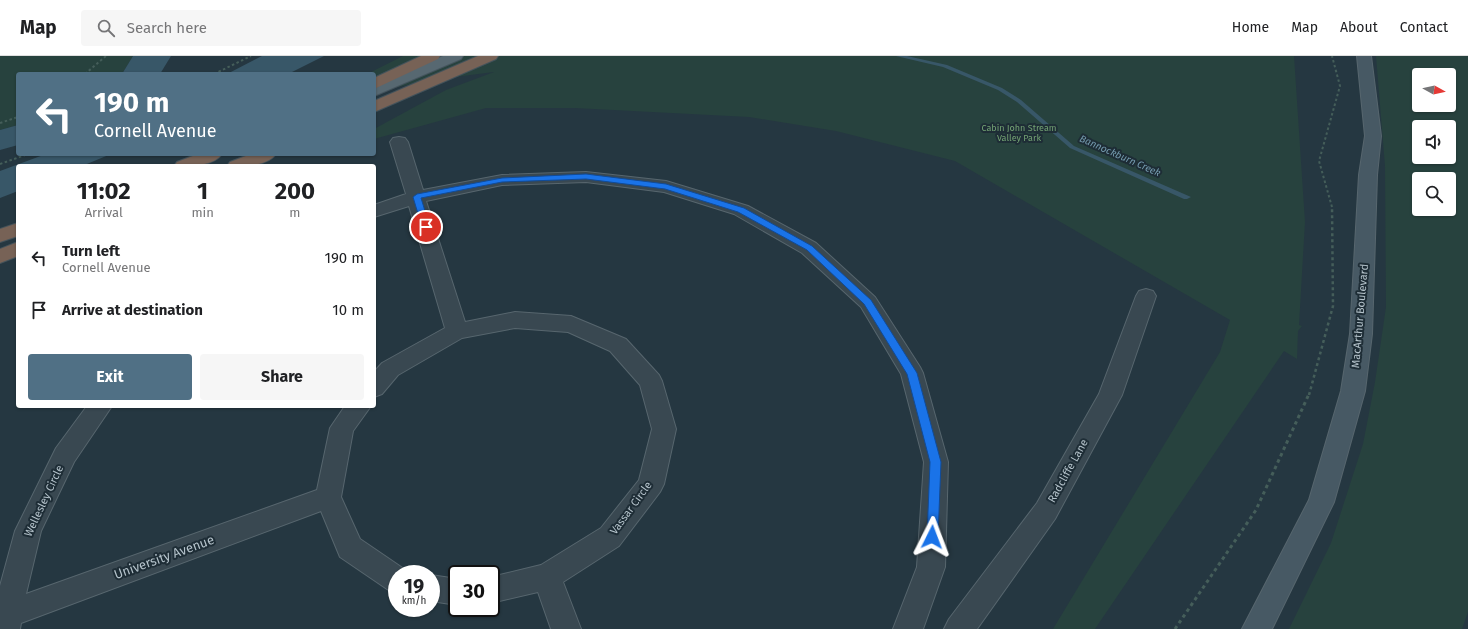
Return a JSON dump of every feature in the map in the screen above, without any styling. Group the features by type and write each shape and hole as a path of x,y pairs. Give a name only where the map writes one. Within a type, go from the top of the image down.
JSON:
{"highway":[{"path":"376,83 433,56"},
{"path":"376,107 491,56"},
{"path":"188,164 208,156"},
{"path":"241,164 262,156"},
{"path":"0,236 16,230"},
{"path":"0,256 16,250"}],"main road":[{"path":"376,89 456,56"},
{"name":"MacArthur Boulevard","path":"1257,629 1321,502 1354,391 1361,334 1368,176 1373,136 1364,56"}],"street":[{"path":"399,142 457,331"},
{"path":"376,210 417,197 502,180 586,177 666,187 741,210 810,248 868,302 912,373 934,454 936,462 931,567 908,629"},
{"name":"Radcliffe Lane","path":"959,629 1046,511 1110,395 1146,296"},
{"name":"Vassar Circle","path":"376,386 390,369 457,331 515,320 571,324 618,345 651,381 664,429 651,484 610,536 547,577 500,588"},
{"name":"Wellesley Circle","path":"5,620 28,531 65,455 99,408"},
{"path":"357,408 342,428 328,497 350,548 388,574"},
{"name":"University Avenue","path":"5,620 328,497"},
{"path":"547,577 566,629"}],"path":[{"path":"87,72 106,56"},
{"path":"218,72 251,56"},
{"path":"1175,629 1256,510 1310,392 1333,306 1332,207 1320,161 1340,86 1332,56"},
{"path":"0,123 16,118"},
{"path":"0,164 22,156"}],"green space":[{"path":"0,56 133,56 123,72 16,72 16,126 0,130"},
{"name":"Cabin John Stream Valley Park","path":"403,56 1294,56 1305,222 1299,325 1302,326 1298,331 1297,359 1284,351 1095,629 1053,629 1220,352 1230,320 955,161 836,131 749,117 575,108 486,108 376,138 376,128 446,90 494,72 431,80 376,92 376,72 371,72"},
{"path":"1376,56 1468,56 1468,612 1462,629 1289,629 1331,543 1363,444 1375,382 1386,307 1385,166"}],"water":[{"path":"133,56 171,56 161,72 123,72"},
{"path":"262,56 324,56 292,72 231,72"},
{"path":"16,126 16,146 0,150 0,130"},
{"path":"41,156 106,156 87,164 19,164"},
{"path":"16,165 16,192 0,198 0,171"}],"waterway":[{"name":"Bannockburn Creek","path":"899,56 945,66 1000,89 1019,101 1072,147 1187,197"}],"route":[{"path":"426,227 417,197 502,180 586,177 666,187 741,210 810,248 868,302 912,373 936,462 932,537"}]}
